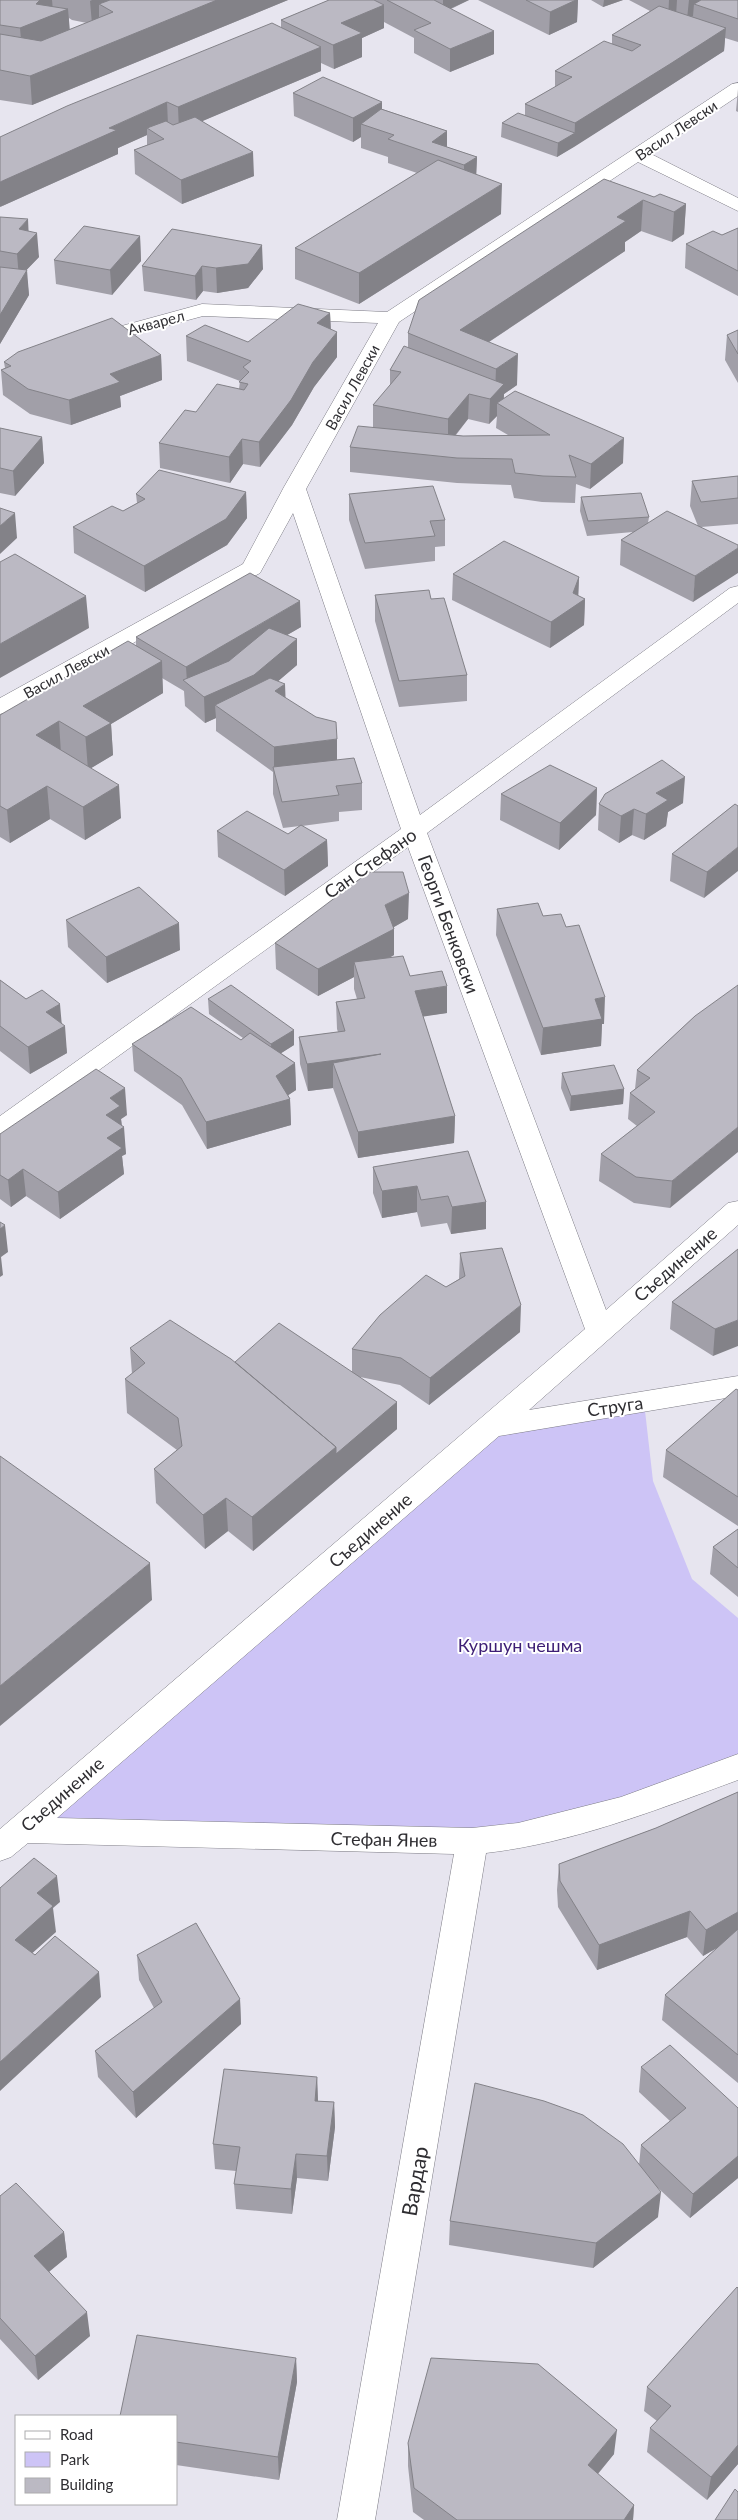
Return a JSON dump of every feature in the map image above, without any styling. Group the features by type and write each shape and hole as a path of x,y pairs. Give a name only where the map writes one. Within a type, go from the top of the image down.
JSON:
{"street":[{"name":"Васил Левски","path":"0,707 252,568 391,318 738,88"},
{"path":"638,155 738,205"},
{"name":"Акварел","path":"69,346 202,310 391,318"},
{"name":"Георги Бенковски","path":"295,488 414,832 599,1330"},
{"name":"Сан Стефано","path":"0,1129 414,832 738,593"},
{"name":"Съединение","path":"10,1839 491,1427 599,1330 738,1210"},
{"name":"Струга","path":"491,1427 738,1386"},
{"name":"Стефан Янев","path":"10,1839 472,1841 518,1836 623,1809 738,1767"},
{"name":"Вардар","path":"356,2520 472,1841"}],"green space":[{"name":"Куршун чешма","path":"644,1402 653,1481 692,1579 738,1618 738,1767 518,1836 19,1830 491,1427"}],"building":[{"path":"0,0 40,0 36,4 68,9 20,28 0,25"},
{"path":"110,0 217,0 30,76 0,70 0,34 41,41 113,12 99,4"},
{"path":"329,0 374,0 384,5 341,23 362,33 333,45 281,20"},
{"path":"387,0 434,0 494,31 450,49 414,30 431,23"},
{"path":"526,0 576,0 550,12"},
{"path":"701,0 738,0 738,19 694,4"},
{"path":"659,6 726,28 575,123 525,104 572,77 555,71 604,41 632,51 641,45 612,35"},
{"path":"272,23 321,47 178,107 167,102 109,128 117,130 0,182 0,137 67,106"},
{"path":"323,77 382,102 353,118 293,93"},
{"path":"381,109 447,131 432,142 477,157 464,165 388,139 394,135 361,124"},
{"path":"518,113 575,133 558,143 502,123"},
{"path":"195,117 253,152 181,180 134,150 164,139 147,128 166,121 173,125"},
{"path":"438,160 502,184 359,273 295,248"},
{"path":"604,179 654,197 660,194 686,204 674,212 643,200 617,217 626,221 460,330 518,354 496,369 408,333 419,300"},
{"path":"0,217 28,219 19,229 37,233 17,254 0,251"},
{"path":"84,226 140,236 110,270 54,260"},
{"path":"738,228 738,271 686,244 713,231 722,235"},
{"path":"172,229 262,245 248,264 216,268 202,266 195,276 142,266"},
{"path":"0,267 27,270 0,315"},
{"path":"298,304 330,313 317,323 337,332 313,362 291,400 259,442 242,439 229,457 159,443 185,410 196,412 217,384 244,390 248,384 239,382 249,372 243,367 251,361 186,336 205,325 248,342"},
{"path":"112,318 161,355 110,374 120,382 69,400 28,389 1,370 11,366 4,362 18,352"},
{"path":"738,330 738,354 727,335"},
{"path":"404,346 504,384 490,399 469,394 448,419 373,405 401,372 390,370"},
{"path":"515,391 624,438 591,464 569,455 576,477 515,473 512,459 457,458 350,447 358,426 463,436 550,435 497,403"},
{"path":"0,428 42,437 13,471 0,468"},
{"path":"159,470 246,492 226,519 144,566 73,527 112,506 123,511 145,499 136,494"},
{"path":"738,476 738,498 701,502 692,481"},
{"path":"433,486 445,520 430,521 435,536 365,543 349,494"},
{"path":"641,493 649,517 588,521 581,497"},
{"path":"0,508 15,513 0,526"},
{"path":"667,511 738,545 738,548 695,576 621,540"},
{"path":"504,541 579,577 573,593 585,599 551,622 453,574"},
{"path":"15,554 86,596 0,644 0,562"},
{"path":"250,573 300,601 186,667 136,637"},
{"path":"429,590 431,599 444,598 467,675 399,681 375,595"},
{"path":"269,628 297,639 254,675 204,697 183,680 229,661"},
{"path":"128,641 162,661 83,706 111,723 86,737 59,721 36,735 119,785 83,807 47,786 7,810 0,806 0,715"},
{"path":"270,678 285,684 275,691 316,717 336,722 337,739 274,747 215,705"},
{"path":"354,758 362,783 336,786 339,795 282,802 273,767"},
{"path":"662,760 685,777 656,793 668,800 646,814 634,809 621,816 599,804 605,794"},
{"path":"550,765 597,788 560,823 501,794"},
{"path":"735,804 738,806 738,847 707,872 672,854"},
{"path":"247,811 288,834 301,825 327,840 284,870 217,831"},
{"path":"369,872 403,872 409,893 385,905 394,929 318,969 275,943"},
{"path":"139,887 179,923 106,957 66,920"},
{"path":"538,903 543,916 561,914 566,927 579,925 605,997 595,999 602,1019 543,1028 497,909"},
{"path":"403,956 410,976 442,971 447,986 415,991 455,1116 358,1132 333,1063 381,1054 307,1064 299,1037 345,1031 336,1002 365,998 354,962"},
{"path":"0,980 26,999 42,990 60,1004 46,1012 65,1026 28,1047 0,1026"},
{"path":"231,985 294,1030 271,1044 208,999"},
{"path":"738,985 738,1127 672,1181 636,1177 601,1154 655,1112 630,1093 650,1078 637,1070 695,1016"},
{"path":"191,1007 241,1040 250,1033 295,1063 276,1076 290,1099 206,1122 181,1078 132,1044"},
{"path":"614,1065 624,1089 571,1096 562,1073"},
{"path":"96,1069 125,1088 110,1098 120,1106 106,1115 124,1127 107,1138 122,1148 58,1192 23,1169 8,1180 0,1175 0,1134"},
{"path":"468,1151 486,1202 452,1207 448,1196 421,1200 417,1186 382,1191 373,1167"},
{"path":"0,1222 5,1225 0,1229"},
{"path":"502,1248 521,1305 430,1378 401,1358 352,1349 380,1315 426,1275 446,1287 465,1276 460,1253"},
{"path":"738,1249 738,1320 715,1329 672,1302"},
{"path":"170,1320 231,1359 336,1447 252,1517 226,1498 203,1515 154,1469 182,1446 178,1418 125,1379 145,1363 130,1348"},
{"path":"279,1323 397,1402 336,1454 336,1447 235,1362"},
{"path":"736,1389 738,1390 738,1497 666,1450"},
{"path":"0,1456 150,1563 0,1686"},
{"path":"738,1529 738,1568 713,1547"},
{"path":"738,1792 738,1912 706,1930 690,1911 599,1945 560,1881 559,1864 656,1828"},
{"path":"34,1858 57,1876 37,1893 53,1906 15,1940 35,1955 55,1936 99,1972 0,2062 0,1888"},
{"path":"196,1923 240,1999 133,2092 95,2051 162,2002 137,1955"},
{"path":"738,1929 738,2055 665,1995"},
{"path":"670,2045 738,2108 738,2156 693,2194 641,2145 686,2108 641,2067"},
{"path":"224,2069 317,2077 315,2101 334,2102 327,2156 296,2154 291,2189 234,2184 240,2147 213,2144"},
{"path":"475,2083 544,2101 583,2115 623,2144 661,2192 596,2243 450,2221"},
{"path":"16,2183 64,2232 34,2256 87,2312 35,2356 0,2318 0,2196"},
{"path":"737,2287 738,2445 711,2477 650,2428 671,2406 647,2387"},
{"path":"137,2335 296,2358 278,2457 178,2442 178,2415 120,2415"},
{"path":"431,2358 538,2364 617,2430 588,2465 634,2505 624,2520 457,2520 414,2488 408,2443"},
{"path":"735,2489 738,2492 738,2520 715,2520"}]}
